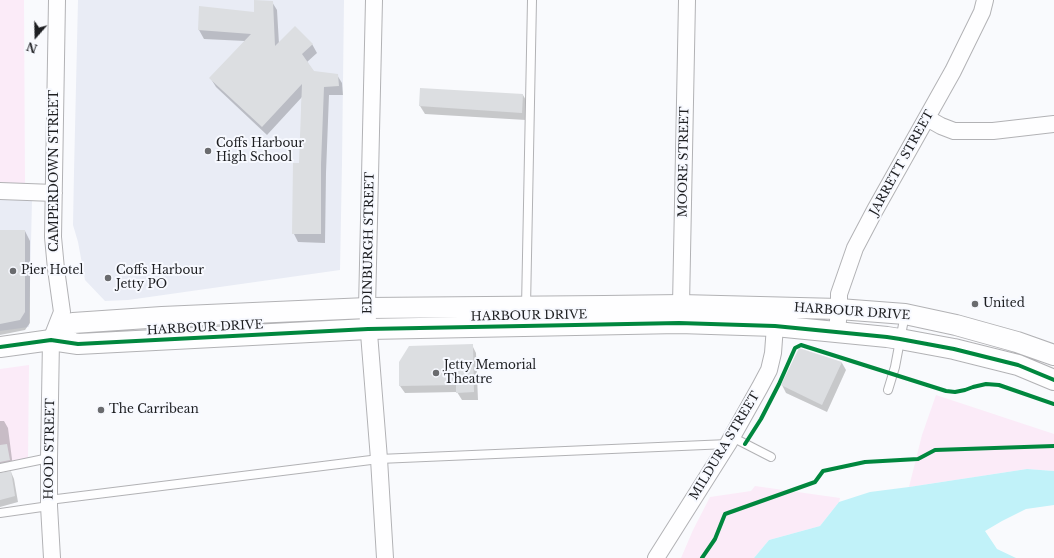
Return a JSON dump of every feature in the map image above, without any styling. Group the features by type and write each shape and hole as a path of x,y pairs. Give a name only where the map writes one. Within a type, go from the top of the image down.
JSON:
{"street":[{"name":"CAMPERDOWN STREET","path":"51,340 62,312 53,237 57,0"},
{"name":"EDINBURGH STREET","path":"374,0 367,308 385,558"},
{"name":"MOORE STREET","path":"680,314 687,0"},
{"name":"JARRETT STREET","path":"838,332 839,294 855,248 954,71 982,12 985,0"},
{"path":"927,118 954,131 992,131 1054,124"},
{"path":"0,191 54,193"},
{"name":"HARBOUR DRIVE","path":"51,340 73,323 367,308 526,307 680,314 775,326 887,337 954,349 1018,365 1054,380"},
{"name":"HARBOUR DRIVE","path":"0,347 51,340 78,344 680,314 839,310 905,314 956,325 1017,342 1054,355"},
{"name":"MILDURA STREET","path":"656,558 730,441 769,370 773,353 775,326"},
{"name":"HOOD STREET","path":"51,340 48,458 52,558"}],"lane":[{"path":"526,307 532,0"},
{"path":"888,390 895,367 905,314"},
{"path":"0,513 49,503 379,459 730,441 771,457"},
{"path":"0,468 48,458"}],"shaded area":[{"path":"0,0 24,0 25,184 0,184"},
{"name":"Coffs Harbour High School","path":"78,0 344,0 340,270 128,300 105,301 85,280 78,242 73,225"},
{"path":"0,200 32,200 29,327 0,331"},
{"path":"29,365 28,459 0,464 0,369"},
{"path":"936,395 1054,434 1054,471 1027,469 909,487 922,435"},
{"path":"755,486 840,498 839,502 820,526 769,540 754,558 681,558 710,497 751,491"}],"water":[{"path":"1027,469 1054,471 1054,505 1026,509 985,531 997,549 1016,558 754,558 769,540 820,526 839,502 870,492"}],"building":[{"path":"254,0 273,1 275,46 295,26 313,44 302,54 314,71 338,74 339,86 324,87 321,164 321,234 292,234 293,163 299,163 302,84 262,127 209,78 251,34 198,30 199,6 254,12"},
{"path":"420,88 523,94 522,113 419,106"},
{"name":"Pier Hotel","path":"0,230 25,230 25,312 20,320 0,324"},
{"name":"Jetty Memorial Theatre","path":"473,344 474,392 456,393 456,385 399,386 399,362 409,346"},
{"path":"799,348 842,362 822,405 781,385"},
{"path":"7,444 10,460 0,462 0,445"},
{"path":"11,471 15,496 0,500 0,473"}],"cycle path":[{"path":"0,347 51,340 78,344 368,329 679,323 775,326 887,337 954,349 1018,365 1054,380"},
{"path":"745,444 761,419 795,348 801,345 946,391 955,392 986,384 999,385 1054,404"},
{"path":"702,558 715,539 725,514 815,482 823,471 865,462 918,459 935,450 1054,446"}],"place":[{"name":"Coffs Harbour High School","path":"208,151"},
{"name":"Pier Hotel","path":"13,271"},
{"name":"Coffs Harbour Jetty PO","path":"108,278"},
{"name":"United","path":"975,304"},
{"name":"Jetty Memorial Theatre","path":"436,373"},
{"name":"The Carribean","path":"101,410"}]}
